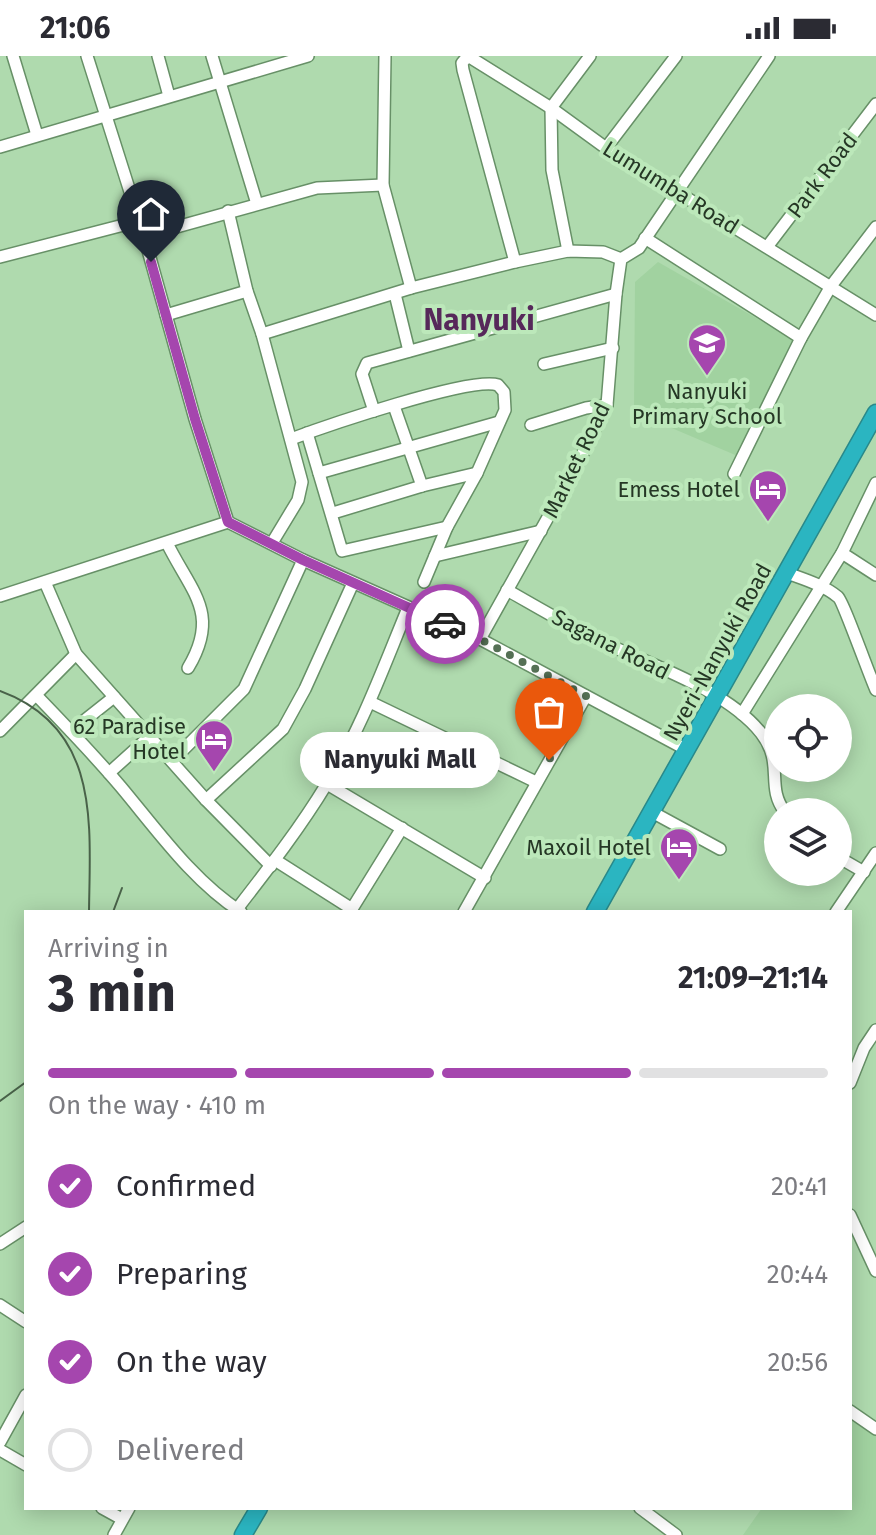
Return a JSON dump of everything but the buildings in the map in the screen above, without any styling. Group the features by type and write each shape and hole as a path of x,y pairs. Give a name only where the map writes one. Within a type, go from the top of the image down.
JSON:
{"highway":[{"name":"Nyeri-Nanyuki Road","path":"596,910 876,413"},
{"path":"243,1535 258,1510"}],"street":[{"path":"13,56 37,135"},
{"path":"87,56 144,236 195,419 228,522"},
{"path":"158,56 169,96"},
{"path":"212,56 257,204"},
{"path":"0,147 308,56"},
{"path":"385,56 383,185 411,288"},
{"path":"468,56 462,63 463,70 515,262"},
{"name":"Lumumba Road","path":"468,56 551,108 606,148 876,315"},
{"path":"568,251 552,170 551,108 590,56"},
{"path":"606,148 676,56"},
{"path":"262,334 411,288 515,262 568,251 603,252 621,259 639,248 769,56"},
{"name":"Park Road","path":"767,247 876,104"},
{"path":"144,236 228,211 332,186 383,185"},
{"path":"228,211 247,291 301,473 298,500 272,543"},
{"path":"0,257 139,221"},
{"path":"734,474 801,338 831,286 876,227"},
{"path":"645,238 801,338"},
{"name":"Market Road","path":"480,639 607,405 621,259"},
{"path":"166,315 247,291"},
{"path":"395,294 409,351"},
{"path":"374,411 362,374 364,366 616,294"},
{"path":"544,364 613,348"},
{"path":"291,439 374,411 476,384 493,383 504,392 505,410 477,473 447,527 424,582"},
{"path":"531,425 586,408 607,405"},
{"path":"394,406 422,486"},
{"path":"319,473 499,422"},
{"path":"307,433 343,552 447,527"},
{"path":"333,513 477,473"},
{"path":"742,714 842,553 876,483"},
{"path":"0,596 228,522 303,560 480,639 661,738 683,757"},
{"path":"435,556 541,531"},
{"path":"167,543 202,609 202,641 188,668"},
{"path":"842,553 876,575"},
{"path":"172,761 244,689 303,560"},
{"path":"787,573 841,598 876,690"},
{"path":"45,582 76,654 206,800 273,863 351,910 402,828"},
{"path":"206,800 283,729 305,689 353,583"},
{"name":"Sagana Road","path":"507,590 594,638 716,697 742,714 759,730 772,751 776,798"},
{"path":"240,910 327,784 370,702 408,608"},
{"path":"0,731 76,654"},
{"path":"37,696 109,773 173,850 238,910"},
{"path":"465,910 586,696"},
{"path":"71,731 114,697"},
{"path":"370,702 536,782"},
{"path":"109,773 150,736"},
{"path":"327,784 485,878"},
{"path":"652,812 720,849"},
{"path":"837,910 876,853"},
{"path":"852,865 864,872"},
{"path":"852,1063 876,1030"},
{"path":"852,1078 864,1048"},
{"path":"852,1226 876,1271"},
{"path":"0,1244 24,1228"},
{"path":"0,1305 24,1321"},
{"path":"0,1442 24,1399"},
{"path":"852,1412 876,1429"},
{"path":"0,1450 24,1464"},
{"path":"106,1510 122,1519"},
{"path":"114,1535 128,1510"},
{"path":"643,1510 676,1535"}],"shaded area":[{"name":"Nanyuki Primary School","path":"658,262 798,342 740,457 634,412 635,282"},
{"path":"852,1418 876,1435 876,1535 743,1535 761,1510 852,1510"}],"railway":[{"path":"0,691 33,708 57,729 73,754 83,782 88,813 89,910"},
{"path":"114,910 122,888"},
{"path":"0,1101 24,1083"}],"way so far":[{"path":"445,624 480,639 586,696 549,760"}],"place":[{"name":"Nanyuki Primary School","path":"707,377"},
{"name":"Emess Hotel","path":"768,523"},
{"name":"Nanyuki Mall","path":"549,760"},
{"name":"62 Paradise Hotel","path":"214,773"},
{"name":"Maxoil Hotel","path":"679,881"}],"district":[{"name":"Nanyuki","path":"479,320"}],"route":[{"path":"151,262 228,522 303,560 445,624"}]}
